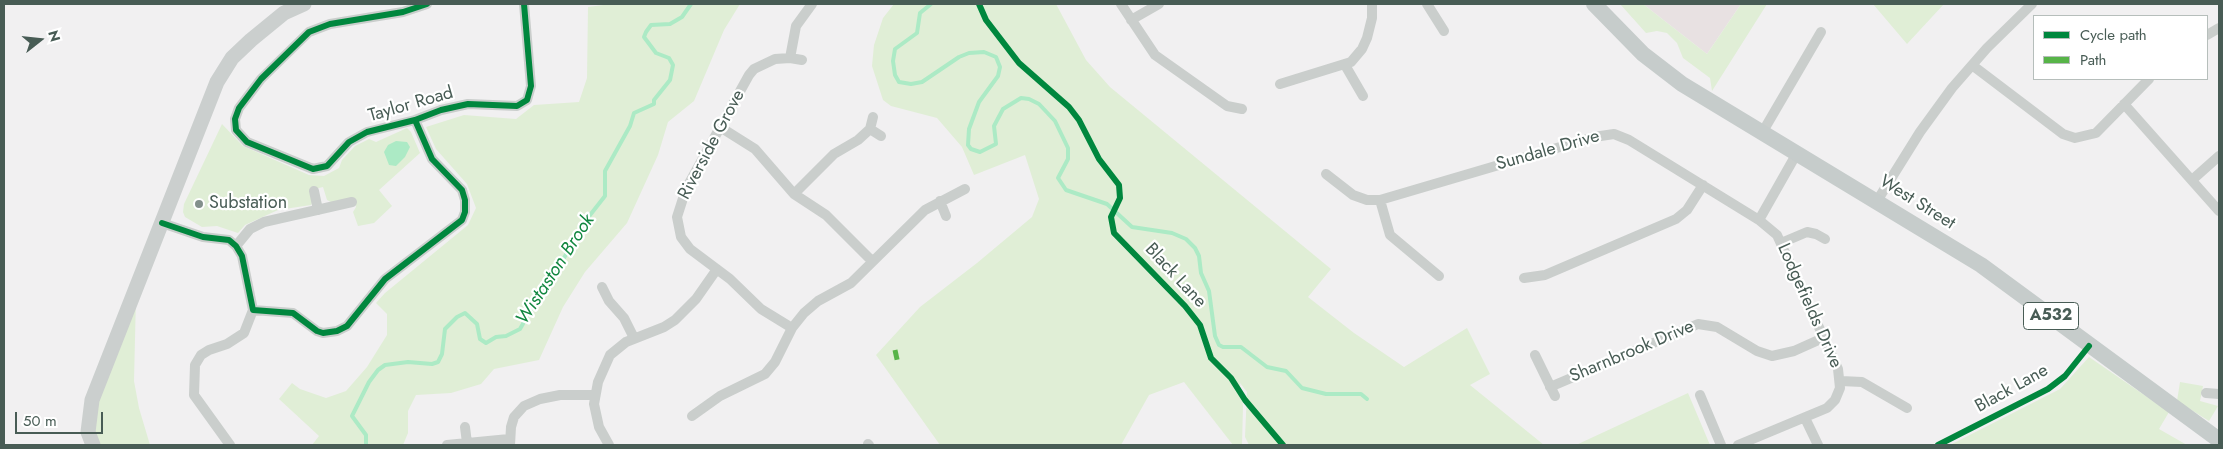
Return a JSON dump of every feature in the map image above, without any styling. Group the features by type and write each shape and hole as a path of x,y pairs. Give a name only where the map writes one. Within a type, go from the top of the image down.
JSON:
{"main road":[{"name":"West Street","path":"1594,4 1619,32 1665,72 1762,133 1877,201 2018,291 2089,346 2219,440"}],"street":[{"path":"93,445 88,432 92,400 209,99 232,58 266,26 284,13 304,4"},
{"name":"Taylor Road","path":"427,4 403,12 330,24 309,32 261,79 239,108 235,120 236,130 247,142 313,169 327,166 349,142 367,132 468,104 517,106 527,100 531,86 524,4"},
{"path":"790,58 796,26 812,4"},
{"path":"1121,4 1149,47 1162,61 1227,106 1242,109"},
{"path":"1132,20 1159,4"},
{"path":"1280,84 1345,65 1356,58 1367,38 1372,18 1372,4"},
{"path":"1427,4 1444,31"},
{"path":"1877,201 1936,110 1972,65 2032,4"},
{"path":"2208,34 2219,28"},
{"path":"1762,133 1821,32"},
{"name":"Riverside Grove","path":"792,328 761,309 717,269 685,244 679,231 678,217 686,189 754,69 775,59 790,58 802,60"},
{"path":"1345,65 1363,96"},
{"path":"1972,65 2069,136 2082,137 2096,133 2148,80"},
{"path":"2124,104 2219,211"},
{"path":"794,194 834,154 858,140 870,129 873,116"},
{"path":"253,310 294,313 323,333 337,331 346,326 385,279 462,220 465,200 462,190 432,159 415,120"},
{"path":"720,127 756,149 794,194 832,221 872,261"},
{"path":"870,129 881,136"},
{"name":"Sundale Drive","path":"1326,174 1353,195 1367,200 1380,200 1608,134 1618,135 1759,220"},
{"path":"1759,220 1797,153"},
{"path":"2192,180 2219,156"},
{"path":"1524,278 1545,275 1676,219 1687,210 1703,185"},
{"path":"692,416 720,396 765,374 775,362 792,328 812,306 845,287 917,217 940,201 965,189"},
{"path":"314,191 318,210"},
{"path":"1380,200 1390,235 1439,276"},
{"path":"940,201 946,216"},
{"path":"236,246 250,229 264,222 352,202"},
{"name":"Lodgefields Drive","path":"1738,445 1830,406 1838,394 1841,381 1781,243 1774,230 1759,220"},
{"path":"162,223 203,237 229,240 236,246 242,256 253,310 244,333 227,344 201,355 196,365 194,395 230,445"},
{"path":"1781,243 1807,232 1825,239"},
{"path":"609,445 596,416 594,395 602,370 610,355 634,338 664,327 675,320 696,298 717,269"},
{"path":"602,287 608,302 627,322 634,338"},
{"name":"Sharnbrook Drive","path":"1535,355 1553,392 1698,324 1717,327 1757,352 1772,356 1794,351 1823,338"},
{"path":"1841,381 1862,382 1908,408"},
{"path":"2206,393 2219,394"},
{"path":"447,445 467,442 510,442 514,417 531,403 560,395 594,395"},
{"path":"1700,395 1721,445"},
{"path":"1805,418 1818,445"},
{"path":"465,427 467,442"}],"shaded area":[{"path":"611,4 740,4 724,30 694,101 668,122 658,155 627,223 585,272 563,307 539,360 494,369 481,384 451,393 416,395 408,411 408,433 403,445 312,445 319,436 279,399 292,383 300,389 326,398 346,391 367,367 387,335 387,314 376,303 385,293 468,225 476,208 467,184 436,149 426,127 464,115 516,119 534,105 579,102 587,78 588,7"},
{"path":"894,4 1056,4 1086,60 1110,87 1331,269 1308,297 1354,333 1404,367 1467,328 1490,374 1470,385 1544,445 1249,445 1245,437 1247,392 1240,383 1243,406 1242,445 1233,445 1184,382 1149,395 1121,445 940,445 876,355 920,307 1032,217 1039,199 1025,155 974,175 962,147 937,118 891,106 883,100 872,66 874,45 883,18"},
{"path":"1620,4 1643,4 1707,54 1741,4 1767,4 1712,91 1710,78 1683,58 1677,43 1667,33 1657,31 1646,33"},
{"path":"1643,4 1741,4 1707,54"},
{"path":"1873,4 1944,4 1907,44"},
{"path":"222,124 243,146 309,175 324,176 339,168 342,160 355,146 369,139 376,142 407,128 411,132 420,153 379,190 392,206 374,223 358,226 353,212 356,207 354,199 333,203 327,200 323,187 311,190 313,201 311,205 278,210 245,225 238,233 217,226 202,227 185,217 183,212 184,204"},
{"path":"396,141 407,142 410,147 405,157 396,166 389,165 384,152 388,145"},
{"path":"136,297 134,381 139,408 150,445 98,445 94,431 97,401"},
{"path":"2089,357 2169,412 2159,429 2187,445 1950,445 2060,389"},
{"path":"2180,382 2203,386 2200,401 2218,406 2209,421 2177,401"},
{"path":"1688,393 1710,445 1576,445"}],"waterway":[{"name":"Wistaston Brook","path":"366,445 366,435 352,416 369,382 378,370 385,365 408,362 432,364 438,362 442,354 445,329 457,317 465,313 477,324 480,339 486,343 496,337 506,336 520,329 546,283 555,274 583,224 605,196 605,171 630,126 634,113 654,104 654,100 670,80 673,65 669,58 656,53 644,37 646,32 651,25 670,24 682,17 691,4"},
{"path":"931,4 920,13 917,33 895,49 893,61 895,75 899,82 911,84 922,82 959,57 969,53 984,52 996,57 1000,67 998,76 979,102 969,129 968,145 971,149 980,152 996,144 994,126 1003,109 1021,98 1029,99 1039,104 1055,121 1068,148 1068,159 1058,178 1066,190 1107,204 1132,227 1172,233 1186,239 1195,248 1199,256 1201,273 1209,291 1215,336 1219,345 1223,347 1241,347 1267,367 1286,371 1302,388 1326,394 1361,394 1367,399"}],"marked path":[{"path":"895,350 898,364"}],"cycle path":[{"path":"427,4 403,12 330,24 309,32 261,79 239,108 235,119 236,130 247,142 313,169 327,166 349,142 367,132 468,104 517,106 527,100 531,86 524,4"},
{"name":"Black Lane","path":"979,4 986,20 1019,63 1069,107 1079,120 1099,159 1119,185 1120,198 1111,217 1114,233 1185,306 1200,325 1211,358 1231,378 1245,400 1283,445"},
{"path":"162,223 203,237 229,240 236,246 242,256 253,310 293,313 317,331 323,333 337,331 347,326 385,279 462,220 465,212 465,200 462,190 432,159 415,120"},
{"name":"Black Lane","path":"1938,445 2048,389 2065,376 2089,346"}],"place":[{"name":"Substation","path":"199,204"}]}
